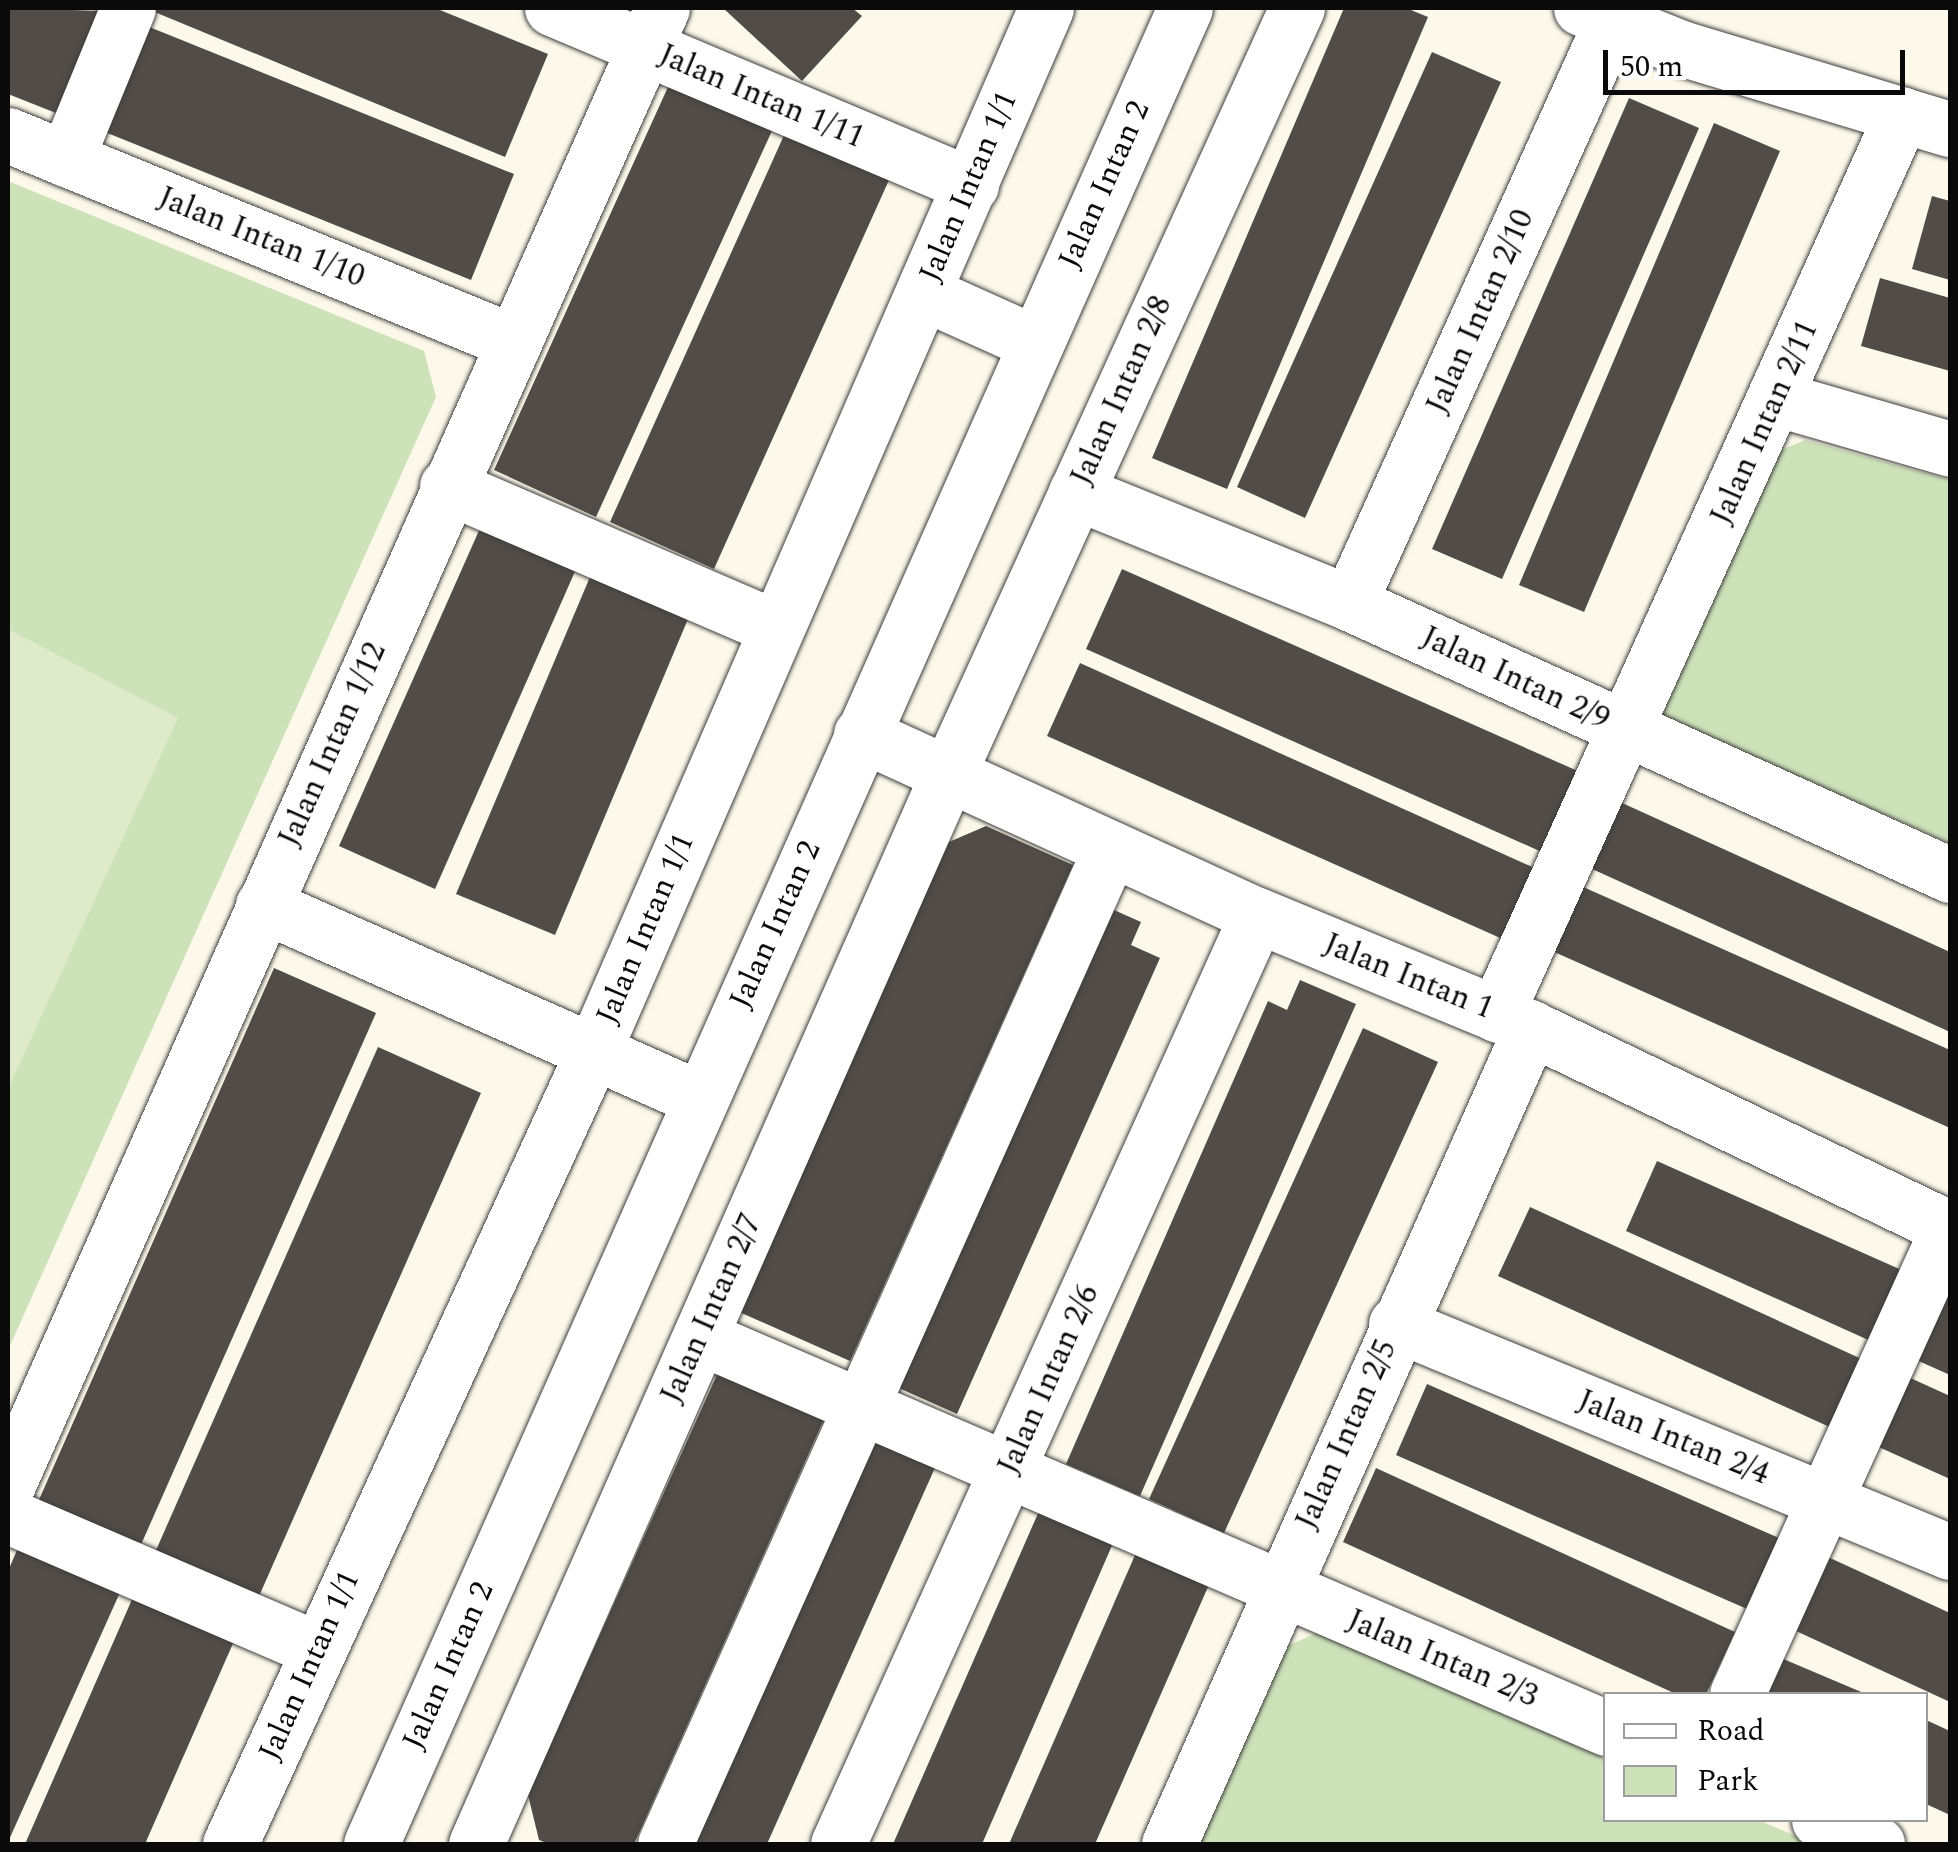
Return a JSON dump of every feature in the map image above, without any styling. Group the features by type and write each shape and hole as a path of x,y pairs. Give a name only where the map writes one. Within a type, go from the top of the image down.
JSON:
{"street":[{"path":"66,158 128,8"},
{"name":"Jalan Intan 1/11","path":"552,8 653,28 971,185"},
{"name":"Jalan Intan 1/1","path":"230,1844 316,1649 593,1052 1046,8"},
{"name":"Jalan Intan 2","path":"390,1838 699,1098 1184,8"},
{"name":"Jalan Intan 2/8","path":"948,774 1297,8"},
{"path":"1596,14 1926,122"},
{"name":"Jalan Intan 2/10","path":"1349,603 1596,14"},
{"name":"Jalan Intan 1/12","path":"13,1455 653,28"},
{"name":"Jalan Intan 2/11","path":"1514,1020 1628,731 1776,398 1926,122"},
{"name":"Jalan Intan 1/10","path":"8,134 514,342"},
{"path":"924,293 1034,342"},
{"path":"1776,398 1950,449"},
{"path":"447,486 776,628"},
{"name":"Jalan Intan 2/9","path":"1076,492 1349,603 1950,875"},
{"name":"Jalan Intan 1","path":"861,734 1257,915 1514,1020 1949,1228"},
{"name":"Jalan Intan 2/7","path":"476,1844 948,774"},
{"path":"665,1844 1110,850"},
{"path":"262,905 699,1098"},
{"name":"Jalan Intan 2/6","path":"838,1844 1257,915"},
{"name":"Jalan Intan 2/5","path":"1169,1844 1396,1324 1514,1020"},
{"path":"1738,1692 1949,1228"},
{"name":"Jalan Intan 2/4","path":"1396,1324 1950,1552"},
{"name":"Jalan Intan 2/3","path":"700,1336 1007,1474 1603,1727"},
{"path":"8,1516 316,1649"},
{"path":"1824,1822 1878,1844"}],"green space":[{"path":"8,181 424,351 436,397 8,1350"},
{"path":"1805,440 1950,480 1950,843 1659,716 1764,457"},
{"path":"8,629 178,718 8,1089"},
{"path":"1323,1630 1603,1752 1603,1822 1763,1822 1815,1844 1198,1844 1285,1647"}],"building":[{"path":"8,8 104,11 61,115 8,94"},
{"path":"145,8 435,8 548,54 505,157"},
{"path":"723,8 852,8 862,16 802,81"},
{"path":"1344,8 1406,8 1428,17 1227,489 1152,458"},
{"path":"132,20 514,174 471,280 90,126"},
{"path":"1432,52 1501,82 1305,518 1237,487"},
{"path":"678,65 781,111 596,517 494,470"},
{"path":"1629,98 1699,128 1502,579 1432,549"},
{"path":"794,113 898,160 714,569 610,522"},
{"path":"1714,123 1780,151 1584,612 1519,585"},
{"path":"1932,196 1950,201 1950,280 1912,269"},
{"path":"1880,278 1950,298 1950,371 1861,346"},
{"path":"489,508 584,551 435,889 339,846"},
{"path":"598,558 696,600 555,935 456,894"},
{"path":"1122,569 1580,772 1544,853 1086,649"},
{"path":"1080,663 1539,870 1507,941 1047,736"},
{"path":"1609,797 1950,952 1950,1032 1579,863"},
{"path":"986,826 1073,865 850,1361 737,1311 942,845"},
{"path":"1572,882 1950,1050 1950,1128 1543,947"},
{"path":"1096,902 1141,922 1131,945 1160,958 957,1414 883,1381"},
{"path":"274,968 376,1013 136,1556 34,1511"},
{"path":"1300,980 1356,1004 1140,1496 1066,1464 1268,1001 1287,1010"},
{"path":"1363,1028 1438,1062 1224,1533 1149,1499"},
{"path":"378,1047 481,1093 256,1603 153,1557"},
{"path":"1657,1161 1906,1272 1875,1343 1626,1231"},
{"path":"1530,1207 1866,1361 1834,1429 1498,1276"},
{"path":"1950,1288 1950,1375 1903,1354"},
{"path":"724,1359 828,1410 634,1844 549,1844 539,1840 528,1795"},
{"path":"1895,1371 1950,1396 1950,1479 1863,1440"},
{"path":"1427,1384 1779,1538 1747,1609 1396,1455"},
{"path":"863,1427 938,1461 767,1844 677,1844"},
{"path":"1376,1468 1735,1632 1707,1692 1672,1692 1343,1542"},
{"path":"1043,1502 1117,1534 982,1844 893,1844"},
{"path":"24,1534 126,1579 8,1842 8,1571"},
{"path":"1142,1539 1215,1571 1095,1844 1009,1844"},
{"path":"1817,1552 1950,1613 1950,1702 1783,1625"},
{"path":"137,1588 238,1632 145,1844 25,1844"},
{"path":"1774,1655 1861,1692 1758,1692"},
{"path":"1928,1721 1950,1731 1950,1815 1928,1805"}]}
